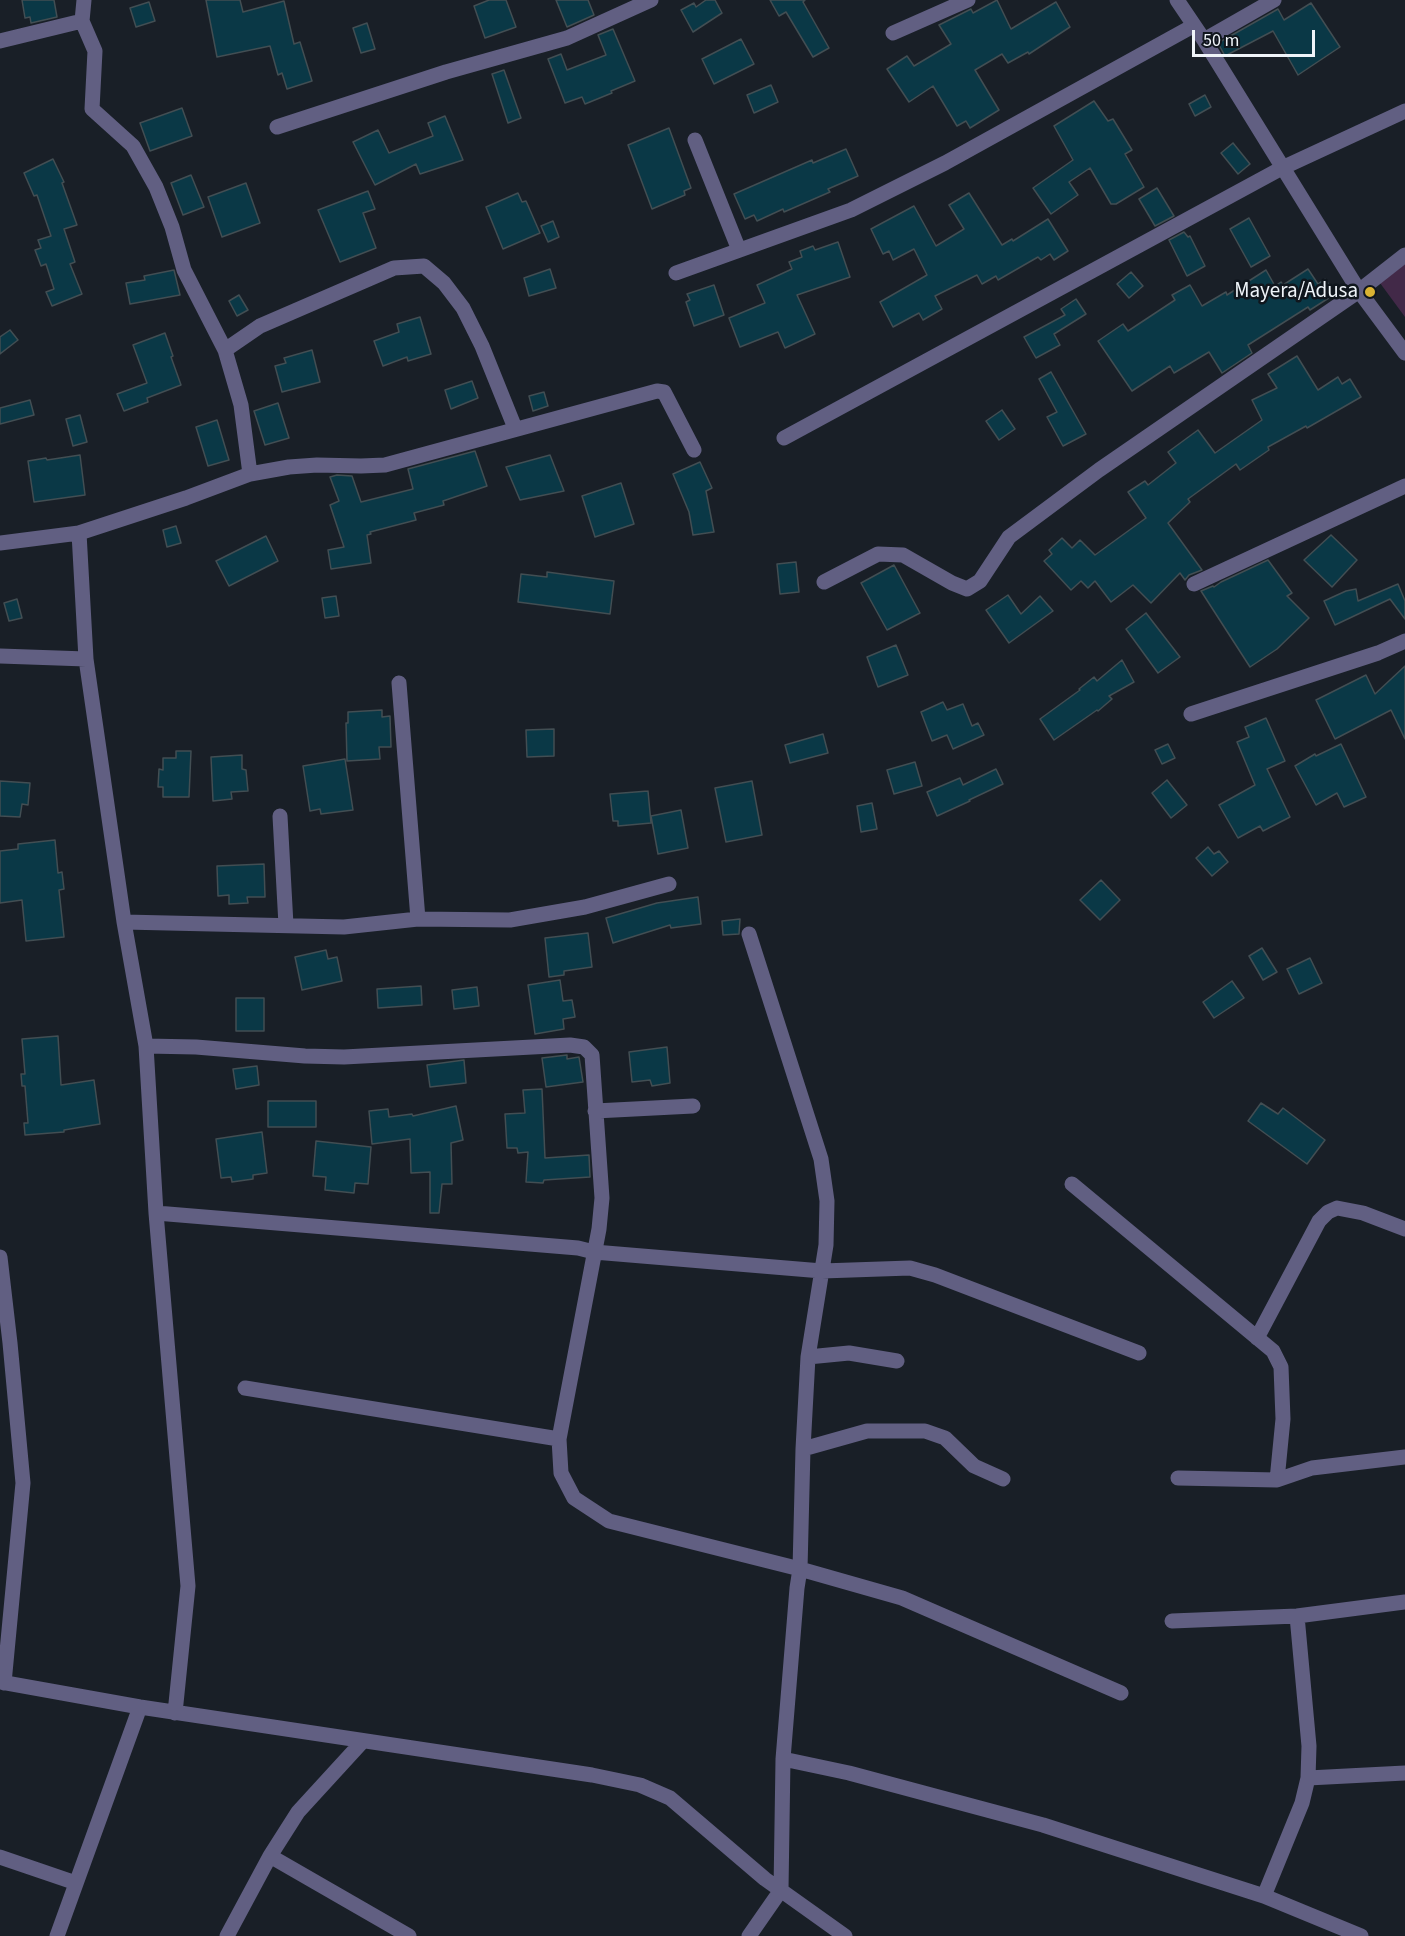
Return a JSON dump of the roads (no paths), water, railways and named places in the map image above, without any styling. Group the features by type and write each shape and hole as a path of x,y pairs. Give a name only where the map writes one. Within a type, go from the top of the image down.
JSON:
{"street":[{"path":"84,0 82,21 95,51 92,109 133,146 156,188 172,227 184,270 225,350 241,405 250,474"},
{"path":"277,127 446,72 567,38 651,0"},
{"path":"893,33 968,0"},
{"path":"1177,0 1359,291 1405,353"},
{"path":"1204,40 1274,0"},
{"path":"0,41 82,21"},
{"path":"676,273 850,210 945,163 1193,26"},
{"path":"784,438 1282,168 1405,111"},
{"path":"695,140 739,250"},
{"path":"824,582 878,554 903,555 967,589 980,581 1009,537 1018,530 1099,470 1359,291 1405,255"},
{"path":"225,350 260,326 394,268 424,266 444,283 463,308 482,346 515,428"},
{"path":"0,543 79,533 186,498 250,474 289,466 385,465 657,391 664,392 694,450"},
{"path":"1194,584 1405,486"},
{"path":"79,533 86,659 124,922 146,1046 156,1213 188,1586 175,1713"},
{"path":"1191,714 1378,653 1405,641"},
{"path":"0,656 86,659"},
{"path":"399,683 418,919"},
{"path":"280,816 286,925"},
{"path":"124,922 344,927 418,919 510,920 585,907 669,884"},
{"path":"749,934 821,1159 827,1202 826,1245 808,1357 800,1569 783,1759 781,1890 749,1936"},
{"path":"146,1046 344,1057 570,1045 584,1047 592,1055 602,1198 600,1229 559,1439 561,1473 574,1498 609,1521 800,1569 902,1598 1121,1693"},
{"path":"596,1111 693,1106"},
{"path":"1072,1184 1273,1351 1281,1367 1283,1419 1277,1480"},
{"path":"1257,1338 1319,1221 1328,1212 1337,1208 1363,1213 1405,1229"},
{"path":"156,1213 822,1271 910,1268 935,1275 1139,1353"},
{"path":"0,1257 23,1483 2,1683 175,1713 592,1775 640,1785 670,1798 781,1890 845,1936"},
{"path":"808,1357 849,1353 897,1361"},
{"path":"245,1388 559,1439"},
{"path":"803,1449 867,1431 925,1431 945,1438 974,1466 1004,1479"},
{"path":"1178,1478 1277,1480 1312,1468 1405,1457"},
{"path":"1172,1621 1297,1616 1405,1602"},
{"path":"1264,1896 1302,1803 1308,1778 1309,1746 1297,1616"},
{"path":"57,1936 140,1707"},
{"path":"227,1936 270,1856 298,1812 363,1741"},
{"path":"783,1759 849,1773 1042,1825 1264,1896 1361,1936"},
{"path":"1308,1778 1405,1773"},
{"path":"270,1856 408,1936"},
{"path":"0,1857 76,1883"}],"place":[{"name":"Mayera/Adusa","path":"1370,292"}]}
